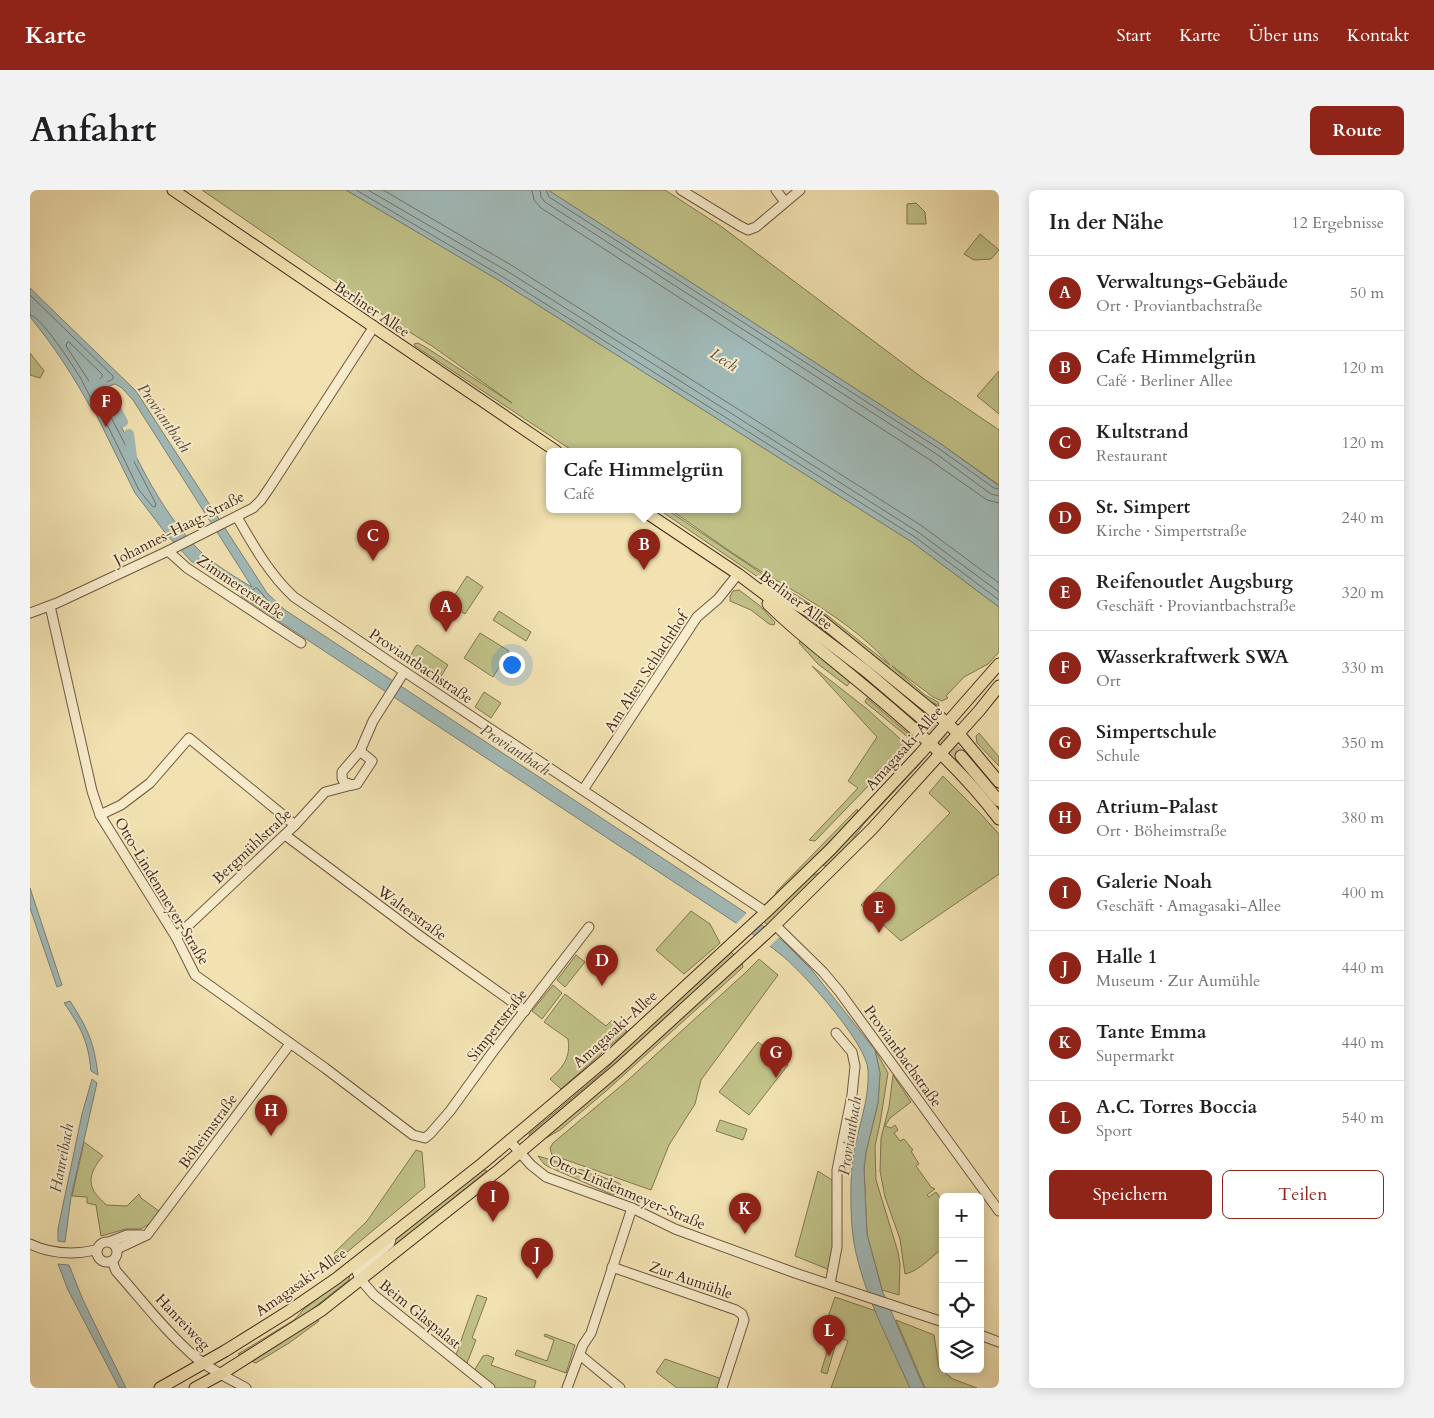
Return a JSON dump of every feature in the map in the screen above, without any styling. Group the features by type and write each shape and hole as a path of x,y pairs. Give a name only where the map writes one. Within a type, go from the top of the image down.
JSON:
{"main road":[{"name":"Berliner Allee","path":"172,190 552,448"},
{"name":"Berliner Allee","path":"647,513 740,576 866,671 927,723"},
{"path":"740,576 812,613 948,723 999,782"},
{"path":"740,576 791,627 858,681 941,753 999,819"},
{"name":"Amagasaki-Allee","path":"160,1388 204,1364 312,1296 393,1234 610,1056 831,849 948,723 999,664"},
{"name":"Amagasaki-Allee","path":"195,1388 311,1318 520,1153 619,1068 773,927 872,829 999,686"},
{"path":"961,756 999,801"}],"street":[{"path":"681,190 748,230 756,227 800,190"},
{"path":"776,190 785,202"},
{"name":"Johannes-Haag-Straße","path":"30,613 50,606 172,550 253,508 262,500 270,488 373,328"},
{"name":"Proviantbachstraße","path":"236,517 272,573 294,597 584,790 762,915"},
{"name":"Zimmererstraße","path":"172,550 186,568 301,643"},
{"name":"Am Alten Schlachthof","path":"584,790 696,617 740,576"},
{"name":"Otto-Lindenmeyer-Straße","path":"50,606 92,791 100,815 176,937 195,975 413,1134 425,1138"},
{"path":"360,750 372,761 357,784 352,785 344,782 342,772 360,750 373,721 404,672"},
{"path":"100,815 121,805 150,783 189,738 295,825"},
{"name":"Bergmühlstraße","path":"176,937 285,835 326,792 352,785"},
{"name":"Walterstraße","path":"285,835 412,931 525,1011"},
{"name":"Simpertstraße","path":"425,1138 450,1111 589,927"},
{"name":"Proviantbachstraße","path":"773,927 819,967 839,991 999,1211"},
{"path":"830,1284 838,1247 836,1170 852,1095 855,1066 852,1052 836,1033"},
{"name":"Böheimstraße","path":"117,1249 147,1235 290,1044"},
{"name":"Otto-Lindenmeyer-Straße","path":"509,1140 530,1165 546,1176 632,1208 675,1229 939,1321"},
{"path":"567,1388 590,1333 632,1208"},
{"name":"Beim Glaspalast","path":"393,1234 390,1243 357,1272 360,1280 374,1295 490,1388"},
{"path":"30,1244 56,1253 70,1254 96,1250 102,1242 109,1242 127,1236 147,1235"},
{"path":"96,1250 100,1260 105,1262 112,1261 117,1256 117,1249 109,1242"},
{"name":"Hanreiweg","path":"112,1261 116,1270 171,1333 204,1364 246,1388"},
{"name":"Zur Aumühle","path":"612,1267 736,1310 742,1314 744,1320 722,1388"},
{"path":"984,1336 999,1342"},
{"path":"580,1355 620,1388"}],"green space":[{"path":"202,190 346,190 500,281 912,542 999,607 999,652 988,664 964,677 946,696 948,698 942,701 933,697 892,666 925,695 938,702 939,706 924,698 777,590 664,513 672,513 761,573 823,612 890,665 876,650 844,623 743,560 675,513 741,513 741,448 568,448 415,346 414,344 418,343 427,348 512,403 432,346 395,323"},
{"path":"548,190 665,190 722,227 924,379 999,430 999,485 941,444"},
{"path":"916,203 925,212 926,224 907,224 907,204"},
{"path":"980,234 999,250 991,259 974,260 964,254"},
{"path":"30,353 44,371 40,378 30,375"},
{"path":"999,371 999,414 977,396"},
{"path":"467,576 483,587 465,614 449,604"},
{"path":"739,590 759,605 775,622 774,625 769,624 751,610 730,601 733,591"},
{"path":"499,611 531,632 526,641 493,620"},
{"path":"480,633 509,651 493,677 464,658"},
{"path":"800,641 838,670 850,682 847,686 818,664 799,643"},
{"path":"418,645 448,665 438,681 436,682 407,662"},
{"path":"812,666 867,709 908,746 883,773 878,770 873,777 875,779 815,841 809,840 858,788 848,781 877,737"},
{"path":"484,692 501,703 491,718 475,707"},
{"path":"867,698 912,737 912,739 865,702"},
{"path":"979,733 999,757 999,766 977,743 976,736"},
{"path":"921,758 923,760 863,825 850,843 827,866 821,865"},
{"path":"943,776 999,834 999,874 901,941 861,905 950,813 929,793"},
{"path":"857,809 858,814 776,895 776,892"},
{"path":"821,872 768,925 763,921 809,877"},
{"path":"691,911 710,924 720,943 684,974 656,950"},
{"path":"731,952 735,956 612,1068 530,1137 529,1134 605,1070"},
{"path":"576,955 585,962 565,987 557,980"},
{"path":"759,959 778,975 701,1080 695,1104 669,1145 651,1190 552,1155 550,1148 553,1143 628,1080"},
{"path":"742,963 743,967 741,969 606,1091 560,1130 546,1138 546,1137"},
{"path":"553,985 562,993 542,1019 532,1011"},
{"path":"565,994 606,1026 612,1020 627,1031 561,1089 550,1079 565,1062 569,1046 568,1039 544,1022"},
{"path":"758,1042 788,1065 749,1115 719,1092"},
{"path":"875,1050 888,1073 875,1146 876,1180 898,1252 900,1264 899,1295 882,1290 867,1234 864,1168 878,1103 880,1073"},
{"path":"893,1075 911,1102 890,1118 885,1126 891,1128 895,1125 898,1130 894,1133 900,1141 904,1139 913,1150 911,1151 919,1164 916,1166 931,1187 935,1189 927,1195 929,1197 936,1192 939,1196 939,1251 920,1267 905,1274 900,1239 885,1197 880,1171 881,1138 889,1107"},
{"path":"720,1120 747,1129 743,1140 716,1131"},
{"path":"84,1142 103,1156 95,1167 91,1184 94,1191 106,1205 127,1206 139,1194 141,1198 163,1214 152,1223 140,1229 126,1229 101,1236 96,1205 87,1203 87,1197 72,1196"},
{"path":"416,1150 422,1152 425,1187 340,1258 334,1253 367,1221"},
{"path":"538,1156 574,1167 575,1170 583,1170 594,1176 597,1175 619,1183 621,1185 620,1190 613,1195 549,1167"},
{"path":"481,1168 487,1171 362,1272 396,1237"},
{"path":"818,1171 835,1182 834,1237 830,1270 795,1256"},
{"path":"350,1274 349,1280 306,1314 240,1355 238,1354 294,1320 304,1309"},
{"path":"477,1295 487,1298 472,1338 476,1340 467,1363 456,1355"},
{"path":"835,1297 876,1311 910,1388 831,1388 848,1341 823,1331"},
{"path":"317,1318 319,1321 289,1343 256,1363 251,1361"},
{"path":"896,1320 934,1335 939,1373 945,1373 953,1379 977,1388 925,1388"},
{"path":"545,1334 575,1345 566,1373 515,1355 517,1350 547,1361 554,1340 544,1336"},
{"path":"831,1338 837,1340 827,1374 821,1372"},
{"path":"487,1355 494,1358 491,1365 536,1381 534,1388 496,1388 474,1371 483,1356"},
{"path":"665,1359 722,1379 718,1388 677,1388 656,1372"}],"water":[{"name":"Lech","path":"346,190 548,190 941,444 999,486 999,607 912,542 500,281"},
{"path":"30,288 136,391 267,593 285,610 746,913 784,942 811,969 875,1050 880,1073 878,1103 864,1168 867,1234 882,1290 924,1388 910,1388 870,1298 858,1262 852,1223 851,1176 855,1145 867,1092 868,1070 865,1058 858,1044 820,994 795,967 761,940 191,561 167,535 135,493 95,412 55,350 30,317","holes":["115,384 122,388 133,400 252,587 204,555 163,505 104,394 105,387"]},
{"path":"30,888 62,985 57,987 30,908"},
{"path":"70,1001 89,1036 98,1075 91,1071 86,1042 64,1003"},
{"path":"92,1079 97,1083 71,1197 65,1242 58,1241 58,1229 82,1114"},
{"path":"58,1264 69,1265 83,1300 126,1388 119,1388 68,1290"}],"pier":[{"path":"746,911 764,924 761,924 750,936 735,925 746,914"},
{"path":"764,924 780,936 768,948 753,938 765,927"}],"waterway":[{"name":"Proviantbach","path":"94,382 105,387 123,422"},
{"name":"Proviantbach","path":"129,434 132,457"}],"tunnel":[{"path":"927,723 961,756"}],"place":[{"name":"Wasserkraftwerk SWA","path":"106,427"},
{"name":"Kultstrand","path":"373,561"},
{"name":"Cafe Himmelgrün","path":"644,570"},
{"name":"Verwaltungs-Gebäude","path":"446,632"},
{"name":"Reifenoutlet Augsburg","path":"879,933"},
{"name":"St. Simpert","path":"602,986"},
{"name":"Simpertschule","path":"776,1078"},
{"name":"Atrium-Palast","path":"271,1136"},
{"name":"Galerie Noah","path":"493,1222"},
{"name":"Tante Emma","path":"745,1234"},
{"name":"Halle 1","path":"537,1279"},
{"name":"A.C. Torres Boccia","path":"829,1356"}],"water label":[{"name":"Hanreibach","path":"62,1158"}]}
